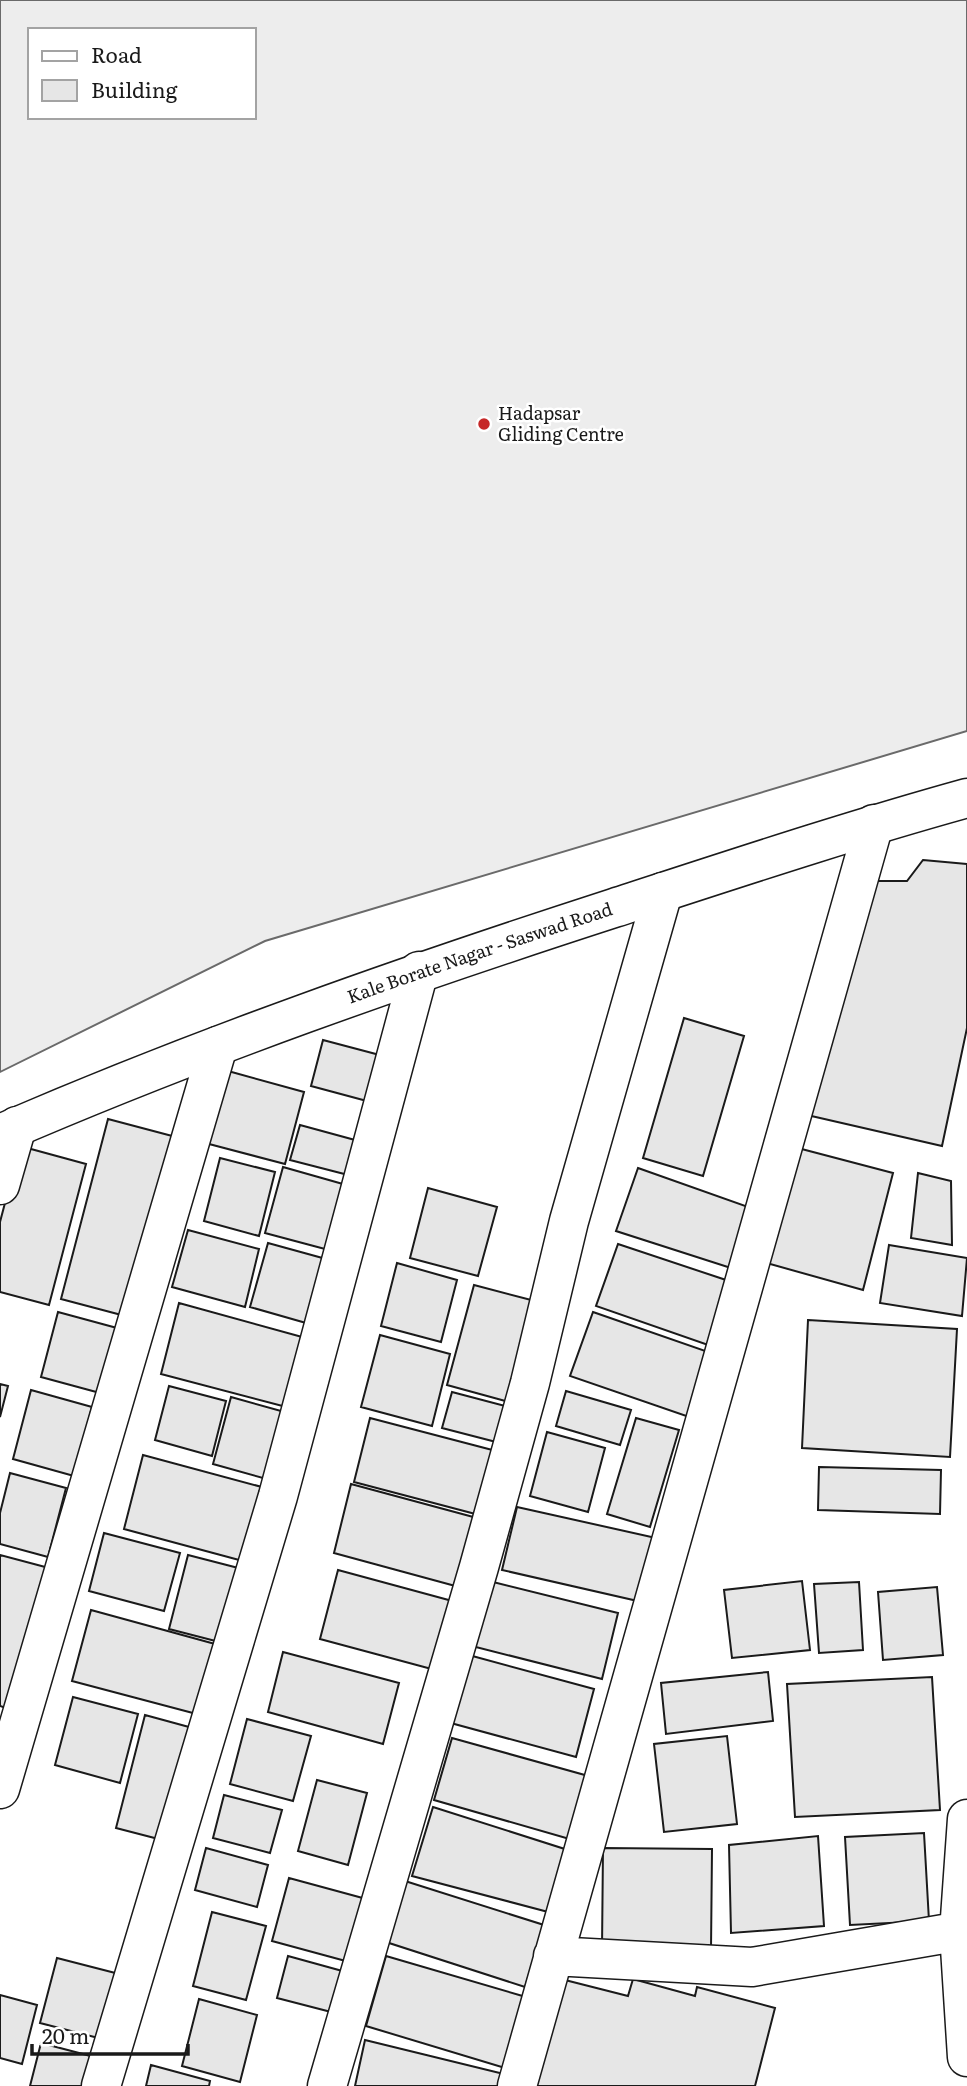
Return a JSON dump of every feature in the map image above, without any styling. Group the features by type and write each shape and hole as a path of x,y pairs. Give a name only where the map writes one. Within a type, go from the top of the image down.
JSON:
{"street":[{"name":"Kale Borate Nagar - Saswad Road","path":"9,1130 218,1046 419,971 874,824 967,798"},
{"path":"517,2086 874,824"},
{"path":"327,2086 479,1567 530,1383 569,1221 663,892"},
{"path":"101,2086 278,1496 419,971"},
{"path":"0,1789 218,1046"},
{"path":"0,1185 9,1130"},
{"path":"967,1819 963,1931 967,2057"},
{"path":"554,1956 752,1967 963,1931"}],"shaded area":[{"name":"Hadapsar Gliding Centre","path":"0,0 967,0 967,731 265,941 0,1072"}],"building":[{"path":"923,860 967,864 967,1028 942,1146 807,1115 876,881 907,881"},
{"path":"684,1018 744,1036 703,1176 643,1158"},
{"path":"323,1040 391,1058 378,1104 311,1086"},
{"path":"228,1071 304,1092 285,1164 209,1144"},
{"path":"108,1119 176,1137 129,1317 61,1299"},
{"path":"300,1125 366,1143 356,1177 290,1160"},
{"path":"20,1146 86,1164 49,1305 0,1292 0,1222"},
{"path":"794,1147 893,1173 863,1290 763,1262"},
{"path":"220,1158 275,1172 259,1236 204,1221"},
{"path":"283,1167 357,1188 340,1253 265,1233"},
{"path":"638,1168 754,1209 734,1269 616,1231"},
{"path":"918,1173 951,1181 952,1245 911,1238"},
{"path":"428,1188 497,1207 478,1276 410,1258"},
{"path":"188,1230 259,1249 245,1307 172,1287"},
{"path":"268,1243 337,1262 320,1327 250,1307"},
{"path":"618,1244 732,1282 711,1346 596,1306"},
{"path":"889,1245 967,1258 962,1316 880,1303"},
{"path":"397,1263 457,1280 441,1342 381,1326"},
{"path":"474,1285 535,1301 509,1402 447,1385"},
{"path":"179,1303 313,1340 294,1409 161,1374"},
{"path":"58,1312 117,1328 100,1393 41,1377"},
{"path":"593,1312 717,1355 695,1419 570,1376"},
{"path":"808,1320 957,1329 950,1457 802,1448"},
{"path":"380,1335 450,1354 432,1426 361,1407"},
{"path":"0,1384 8,1386 0,1417"},
{"path":"169,1386 226,1401 212,1456 155,1440"},
{"path":"31,1390 92,1407 74,1476 13,1459"},
{"path":"566,1391 631,1410 620,1445 556,1426"},
{"path":"452,1392 509,1407 500,1443 442,1428"},
{"path":"231,1397 299,1416 281,1483 213,1464"},
{"path":"370,1418 500,1452 483,1516 354,1482"},
{"path":"636,1418 679,1430 650,1527 607,1514"},
{"path":"547,1432 605,1448 588,1512 530,1496"},
{"path":"143,1455 273,1490 254,1564 124,1529"},
{"path":"819,1467 941,1470 940,1514 818,1510"},
{"path":"10,1473 66,1488 48,1557 0,1544 0,1513"},
{"path":"351,1484 477,1518 459,1587 334,1553"},
{"path":"517,1507 656,1538 642,1602 502,1570"},
{"path":"104,1533 180,1553 164,1611 89,1591"},
{"path":"0,1555 49,1568 12,1710 0,1706"},
{"path":"188,1555 250,1571 231,1645 169,1629"},
{"path":"338,1570 456,1602 439,1671 320,1639"},
{"path":"485,1580 618,1613 602,1679 468,1645"},
{"path":"802,1581 810,1650 732,1658 724,1590"},
{"path":"859,1582 863,1650 819,1653 814,1584"},
{"path":"937,1587 943,1655 883,1660 878,1592"},
{"path":"91,1610 226,1647 208,1717 72,1681"},
{"path":"283,1652 399,1683 383,1744 268,1712"},
{"path":"465,1654 594,1689 576,1757 447,1722"},
{"path":"768,1672 773,1721 666,1734 661,1683"},
{"path":"932,1677 940,1810 795,1817 787,1684"},
{"path":"73,1697 138,1714 120,1783 55,1765"},
{"path":"145,1715 200,1730 170,1842 116,1828"},
{"path":"247,1719 311,1736 293,1801 230,1784"},
{"path":"727,1736 737,1824 664,1832 654,1744"},
{"path":"452,1738 592,1777 573,1840 434,1800"},
{"path":"317,1780 367,1793 348,1865 298,1851"},
{"path":"224,1795 282,1810 270,1853 213,1838"},
{"path":"433,1807 571,1851 552,1913 412,1876"},
{"path":"924,1833 929,1921 850,1925 845,1837"},
{"path":"818,1836 824,1926 731,1933 729,1845"},
{"path":"206,1848 268,1865 257,1907 195,1890"},
{"path":"603,1848 712,1849 711,1950 602,1949"},
{"path":"289,1878 370,1900 353,1963 272,1941"},
{"path":"405,1881 544,1925 525,1987 386,1942"},
{"path":"212,1912 266,1926 246,2000 193,1986"},
{"path":"288,1956 346,1972 335,2013 277,1998"},
{"path":"386,1956 526,1997 505,2068 366,2026"},
{"path":"57,1958 127,1976 110,2041 40,2023"},
{"path":"561,1979 628,1996 633,1979 695,1996 697,1987 775,2008 755,2086 533,2086"},
{"path":"0,1995 37,2005 22,2064 0,2058"},
{"path":"199,1999 257,2015 240,2082 182,2066"},
{"path":"365,2040 508,2075 506,2086 355,2086"},
{"path":"41,2043 102,2059 95,2086 30,2086"},
{"path":"151,2065 210,2081 209,2086 146,2086"}],"place":[{"name":"Hadapsar Gliding Centre","path":"484,424"}]}
